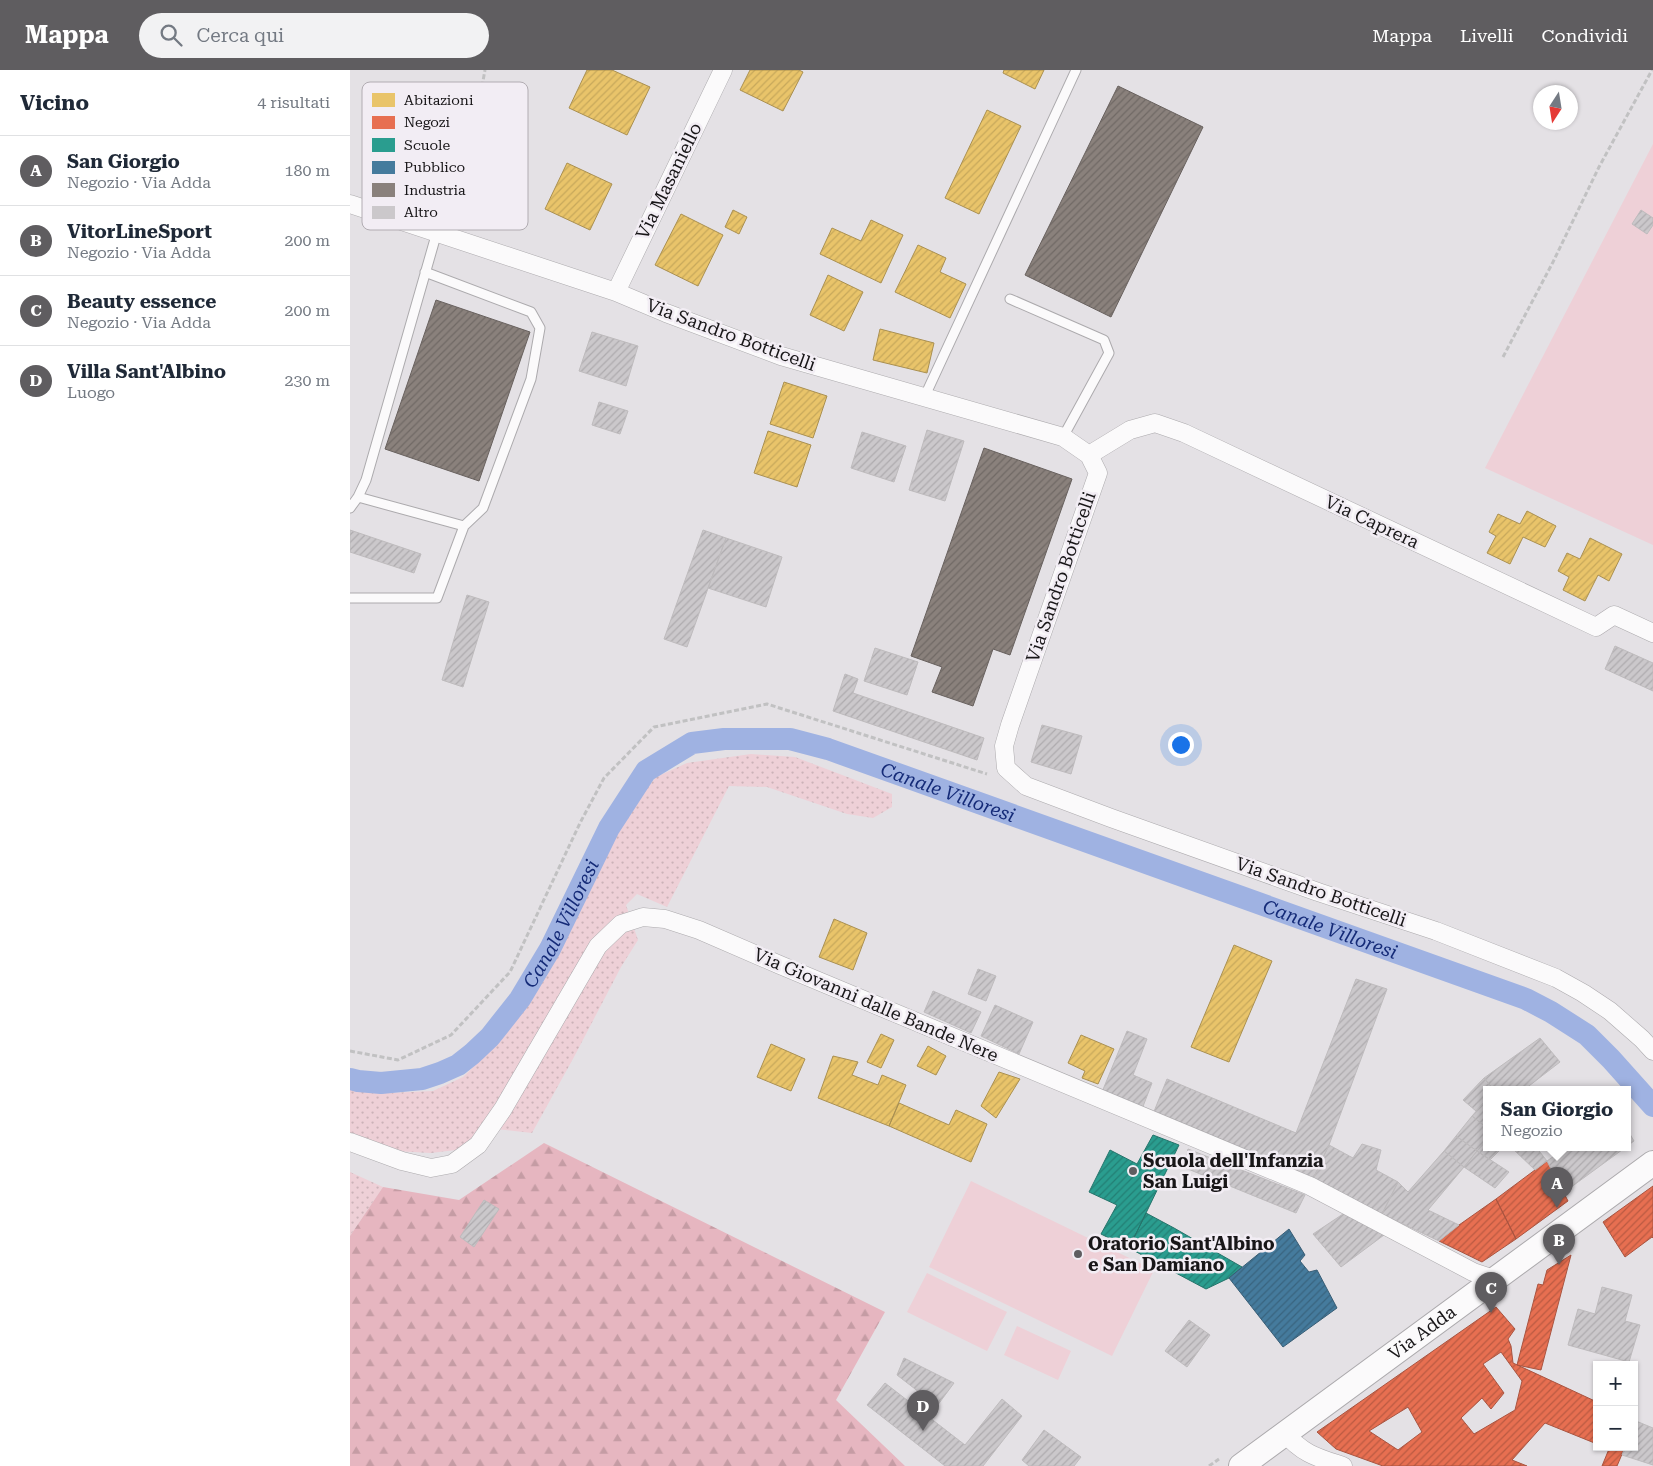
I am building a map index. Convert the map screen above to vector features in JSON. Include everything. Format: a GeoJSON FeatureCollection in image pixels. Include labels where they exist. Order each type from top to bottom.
{"type":"FeatureCollection","features":[{"type":"Feature","properties":{"kind":"main road","name":"Via Adda"},"geometry":{"type":"LineString","coordinates":[[1241,1466],[1653,1163]]}},
{"type":"Feature","properties":{"kind":"street","name":"Via Masaniello"},"geometry":{"type":"LineString","coordinates":[[616,292],[723,70]]}},
{"type":"Feature","properties":{"kind":"street","name":"Via Sandro Botticelli"},"geometry":{"type":"LineString","coordinates":[[350,204],[362,208]]}},
{"type":"Feature","properties":{"kind":"street","name":"Via Sandro Botticelli"},"geometry":{"type":"LineString","coordinates":[[429,230],[616,292],[781,356],[1063,438],[1089,455],[1098,473],[1010,725],[1004,746],[1006,768],[1026,786],[1318,892],[1436,931],[1556,978],[1610,1011],[1653,1051]]}},
{"type":"Feature","properties":{"kind":"street","name":"Via Caprera"},"geometry":{"type":"LineString","coordinates":[[1089,455],[1130,430],[1155,423],[1184,433],[1596,627],[1614,615],[1653,633]]}},
{"type":"Feature","properties":{"kind":"street","name":"Via Giovanni dalle Bande Nere"},"geometry":{"type":"LineString","coordinates":[[350,1142],[402,1162],[431,1168],[452,1164],[478,1145],[503,1109],[598,946],[621,924],[643,917],[665,919],[699,930],[780,966],[1310,1186],[1473,1272],[1494,1279]]}},
{"type":"Feature","properties":{"kind":"street"},"geometry":{"type":"LineString","coordinates":[[1285,1433],[1301,1449],[1311,1455],[1343,1466]]}},
{"type":"Feature","properties":{"kind":"lane"},"geometry":{"type":"LineString","coordinates":[[924,398],[1076,70]]}},
{"type":"Feature","properties":{"kind":"lane"},"geometry":{"type":"LineString","coordinates":[[350,508],[366,480],[425,272],[441,234]]}},
{"type":"Feature","properties":{"kind":"lane"},"geometry":{"type":"LineString","coordinates":[[350,598],[437,598],[464,526],[483,508],[531,379],[540,328],[531,312],[425,272]]}},
{"type":"Feature","properties":{"kind":"lane"},"geometry":{"type":"LineString","coordinates":[[1010,299],[1104,340],[1109,354],[1063,438]]}},
{"type":"Feature","properties":{"kind":"lane"},"geometry":{"type":"LineString","coordinates":[[358,497],[464,526]]}},
{"type":"Feature","properties":{"kind":"path"},"geometry":{"type":"LineString","coordinates":[[1504,357],[1530,303],[1553,262],[1599,166],[1652,70]]}},
{"type":"Feature","properties":{"kind":"path"},"geometry":{"type":"LineString","coordinates":[[441,234],[443,230]]}},
{"type":"Feature","properties":{"kind":"path"},"geometry":{"type":"LineString","coordinates":[[350,1051],[398,1060],[451,1035],[510,972],[580,823],[604,778],[654,727],[766,704],[989,774]]}},
{"type":"Feature","properties":{"kind":"shaded area"},"geometry":{"type":"Polygon","coordinates":[[[1653,144],[1653,545],[1485,468],[1653,144]]]}},
{"type":"Feature","properties":{"kind":"shaded area"},"geometry":{"type":"Polygon","coordinates":[[[751,754],[795,757],[892,794],[892,807],[873,818],[847,814],[767,787],[729,786],[667,907],[637,894],[626,905],[638,940],[621,967],[532,1133],[487,1128],[464,1149],[431,1153],[395,1151],[350,1134],[350,1087],[388,1093],[433,1091],[463,1077],[498,1043],[523,1008],[632,806],[656,777],[687,763],[751,754]]]}},
{"type":"Feature","properties":{"kind":"shaded area"},"geometry":{"type":"Polygon","coordinates":[[[350,1172],[383,1187],[350,1236],[350,1172]]]}},
{"type":"Feature","properties":{"kind":"shaded area"},"geometry":{"type":"Polygon","coordinates":[[[971,1181],[1154,1270],[1112,1356],[929,1267],[971,1181]]]}},
{"type":"Feature","properties":{"kind":"shaded area"},"geometry":{"type":"Polygon","coordinates":[[[927,1273],[1007,1312],[987,1351],[907,1312],[927,1273]]]}},
{"type":"Feature","properties":{"kind":"shaded area"},"geometry":{"type":"Polygon","coordinates":[[[1017,1326],[1071,1351],[1058,1380],[1004,1355],[1017,1326]]]}},
{"type":"Feature","properties":{"kind":"green space"},"geometry":{"type":"Polygon","coordinates":[[[544,1143],[885,1312],[836,1400],[905,1466],[350,1466],[350,1236],[383,1187],[459,1200],[544,1143]]]}},
{"type":"Feature","properties":{"kind":"building: Abitazioni"},"geometry":{"type":"Polygon","coordinates":[[[587,70],[612,70],[650,87],[627,135],[569,108],[587,70]]]}},
{"type":"Feature","properties":{"kind":"building: Abitazioni"},"geometry":{"type":"Polygon","coordinates":[[[750,70],[799,70],[803,72],[783,111],[740,90],[750,70]]]}},
{"type":"Feature","properties":{"kind":"building: Abitazioni"},"geometry":{"type":"Polygon","coordinates":[[[1004,70],[1044,70],[1035,89],[1003,73],[1004,70]]]}},
{"type":"Feature","properties":{"kind":"building: Abitazioni"},"geometry":{"type":"Polygon","coordinates":[[[987,110],[1021,126],[979,214],[945,198],[987,110]]]}},
{"type":"Feature","properties":{"kind":"building: Abitazioni"},"geometry":{"type":"Polygon","coordinates":[[[567,163],[612,184],[590,230],[545,209],[567,163]]]}},
{"type":"Feature","properties":{"kind":"building: Abitazioni"},"geometry":{"type":"Polygon","coordinates":[[[733,210],[747,217],[739,234],[725,227],[733,210]]]}},
{"type":"Feature","properties":{"kind":"building: Abitazioni"},"geometry":{"type":"Polygon","coordinates":[[[681,214],[723,235],[698,286],[655,265],[681,214]]]}},
{"type":"Feature","properties":{"kind":"building: Abitazioni"},"geometry":{"type":"Polygon","coordinates":[[[871,220],[903,235],[881,283],[820,254],[832,228],[861,241],[871,220]]]}},
{"type":"Feature","properties":{"kind":"building: Abitazioni"},"geometry":{"type":"Polygon","coordinates":[[[918,245],[946,258],[940,272],[966,284],[950,318],[895,292],[918,245]]]}},
{"type":"Feature","properties":{"kind":"building: Abitazioni"},"geometry":{"type":"Polygon","coordinates":[[[828,275],[863,292],[844,331],[810,315],[828,275]]]}},
{"type":"Feature","properties":{"kind":"building: Abitazioni"},"geometry":{"type":"Polygon","coordinates":[[[880,329],[934,343],[927,373],[873,360],[880,329]]]}},
{"type":"Feature","properties":{"kind":"building: Abitazioni"},"geometry":{"type":"Polygon","coordinates":[[[784,382],[827,396],[813,438],[770,424],[784,382]]]}},
{"type":"Feature","properties":{"kind":"building: Abitazioni"},"geometry":{"type":"Polygon","coordinates":[[[768,431],[811,445],[797,487],[754,473],[768,431]]]}},
{"type":"Feature","properties":{"kind":"building: Abitazioni"},"geometry":{"type":"Polygon","coordinates":[[[1527,511],[1556,526],[1545,547],[1523,537],[1510,564],[1487,553],[1496,536],[1489,532],[1498,514],[1520,524],[1527,511]]]}},
{"type":"Feature","properties":{"kind":"building: Abitazioni"},"geometry":{"type":"Polygon","coordinates":[[[1590,538],[1622,554],[1609,581],[1598,575],[1585,601],[1563,590],[1569,577],[1558,571],[1567,553],[1580,559],[1590,538]]]}},
{"type":"Feature","properties":{"kind":"building: Abitazioni"},"geometry":{"type":"Polygon","coordinates":[[[834,919],[867,933],[853,970],[819,957],[834,919]]]}},
{"type":"Feature","properties":{"kind":"building: Abitazioni"},"geometry":{"type":"Polygon","coordinates":[[[1234,945],[1272,961],[1229,1062],[1191,1047],[1234,945]]]}},
{"type":"Feature","properties":{"kind":"building: Abitazioni"},"geometry":{"type":"Polygon","coordinates":[[[881,1034],[894,1040],[881,1068],[867,1062],[881,1034]]]}},
{"type":"Feature","properties":{"kind":"building: Abitazioni"},"geometry":{"type":"Polygon","coordinates":[[[1081,1035],[1114,1049],[1098,1084],[1082,1078],[1085,1071],[1068,1063],[1081,1035]]]}},
{"type":"Feature","properties":{"kind":"building: Abitazioni"},"geometry":{"type":"Polygon","coordinates":[[[771,1044],[805,1059],[791,1091],[757,1077],[771,1044]]]}},
{"type":"Feature","properties":{"kind":"building: Abitazioni"},"geometry":{"type":"Polygon","coordinates":[[[928,1046],[946,1056],[936,1075],[917,1066],[928,1046]]]}},
{"type":"Feature","properties":{"kind":"building: Abitazioni"},"geometry":{"type":"Polygon","coordinates":[[[833,1056],[858,1062],[852,1075],[878,1085],[882,1075],[906,1085],[889,1126],[818,1098],[833,1056]]]}},
{"type":"Feature","properties":{"kind":"building: Abitazioni"},"geometry":{"type":"Polygon","coordinates":[[[999,1072],[1020,1079],[996,1118],[981,1106],[999,1072]]]}},
{"type":"Feature","properties":{"kind":"building: Abitazioni"},"geometry":{"type":"Polygon","coordinates":[[[899,1103],[949,1125],[956,1110],[987,1124],[971,1162],[889,1126],[899,1103]]]}},
{"type":"Feature","properties":{"kind":"building: Negozi"},"geometry":{"type":"Polygon","coordinates":[[[1547,1161],[1568,1201],[1516,1239],[1496,1199],[1547,1161]]]}},
{"type":"Feature","properties":{"kind":"building: Negozi"},"geometry":{"type":"Polygon","coordinates":[[[1653,1186],[1653,1238],[1625,1257],[1603,1222],[1653,1186]]]}},
{"type":"Feature","properties":{"kind":"building: Negozi"},"geometry":{"type":"Polygon","coordinates":[[[1496,1199],[1516,1239],[1482,1262],[1439,1241],[1459,1225],[1496,1199]]]}},
{"type":"Feature","properties":{"kind":"building: Negozi"},"geometry":{"type":"Polygon","coordinates":[[[1571,1255],[1541,1370],[1517,1365],[1538,1284],[1543,1285],[1547,1270],[1571,1255]]]}},
{"type":"Feature","properties":{"kind":"building: Negozi"},"geometry":{"type":"Polygon","coordinates":[[[1496,1307],[1515,1329],[1508,1339],[1511,1346],[1513,1363],[1593,1400],[1593,1442],[1545,1423],[1512,1460],[1527,1466],[1383,1466],[1336,1449],[1317,1432],[1496,1307]],[[1501,1352],[1483,1364],[1504,1393],[1491,1409],[1482,1398],[1461,1418],[1474,1434],[1515,1410],[1522,1381],[1501,1352]],[[1408,1407],[1369,1431],[1398,1450],[1422,1432],[1408,1407]]]}},
{"type":"Feature","properties":{"kind":"building: Negozi"},"geometry":{"type":"Polygon","coordinates":[[[1608,1451],[1623,1451],[1617,1466],[1602,1466],[1608,1451]]]}},
{"type":"Feature","properties":{"kind":"building: Scuole","name":"Scuola dell'Infanzia San Luigi"},"geometry":{"type":"Polygon","coordinates":[[[1153,1135],[1179,1145],[1129,1248],[1101,1234],[1117,1205],[1089,1192],[1110,1150],[1137,1164],[1153,1135]]]}},
{"type":"Feature","properties":{"kind":"building: Scuole"},"geometry":{"type":"Polygon","coordinates":[[[1146,1213],[1242,1267],[1229,1278],[1206,1289],[1129,1248],[1146,1213]]]}},
{"type":"Feature","properties":{"kind":"building: Pubblico"},"geometry":{"type":"Polygon","coordinates":[[[1289,1229],[1305,1255],[1300,1261],[1309,1272],[1317,1270],[1337,1308],[1283,1347],[1229,1278],[1289,1229]]]}},
{"type":"Feature","properties":{"kind":"building: Industria"},"geometry":{"type":"Polygon","coordinates":[[[1118,86],[1203,127],[1111,317],[1025,275],[1118,86]]]}},
{"type":"Feature","properties":{"kind":"building: Industria"},"geometry":{"type":"Polygon","coordinates":[[[436,300],[530,332],[479,481],[385,449],[436,300]]]}},
{"type":"Feature","properties":{"kind":"building: Industria"},"geometry":{"type":"Polygon","coordinates":[[[984,448],[1072,479],[1010,655],[993,649],[973,706],[932,692],[942,667],[911,656],[984,448]]]}},
{"type":"Feature","properties":{"kind":"building: Altro"},"geometry":{"type":"Polygon","coordinates":[[[1641,210],[1653,218],[1653,225],[1647,234],[1632,224],[1641,210]]]}},
{"type":"Feature","properties":{"kind":"building: Altro"},"geometry":{"type":"Polygon","coordinates":[[[592,332],[638,346],[626,386],[579,371],[592,332]]]}},
{"type":"Feature","properties":{"kind":"building: Altro"},"geometry":{"type":"Polygon","coordinates":[[[599,402],[628,411],[620,434],[592,425],[599,402]]]}},
{"type":"Feature","properties":{"kind":"building: Altro"},"geometry":{"type":"Polygon","coordinates":[[[927,430],[964,441],[945,501],[909,490],[927,430]]]}},
{"type":"Feature","properties":{"kind":"building: Altro"},"geometry":{"type":"Polygon","coordinates":[[[862,432],[906,446],[894,482],[851,468],[862,432]]]}},
{"type":"Feature","properties":{"kind":"building: Altro"},"geometry":{"type":"Polygon","coordinates":[[[350,530],[421,554],[414,573],[350,552],[350,530]]]}},
{"type":"Feature","properties":{"kind":"building: Altro"},"geometry":{"type":"Polygon","coordinates":[[[703,530],[726,538],[687,647],[664,639],[703,530]]]}},
{"type":"Feature","properties":{"kind":"building: Altro"},"geometry":{"type":"Polygon","coordinates":[[[726,538],[782,557],[766,607],[708,588],[726,538]]]}},
{"type":"Feature","properties":{"kind":"building: Altro"},"geometry":{"type":"Polygon","coordinates":[[[467,595],[489,602],[463,687],[442,680],[467,595]]]}},
{"type":"Feature","properties":{"kind":"building: Altro"},"geometry":{"type":"Polygon","coordinates":[[[1615,646],[1653,663],[1653,691],[1605,669],[1615,646]]]}},
{"type":"Feature","properties":{"kind":"building: Altro"},"geometry":{"type":"Polygon","coordinates":[[[875,648],[918,662],[907,695],[864,681],[875,648]]]}},
{"type":"Feature","properties":{"kind":"building: Altro"},"geometry":{"type":"Polygon","coordinates":[[[845,674],[858,679],[853,693],[984,738],[977,760],[833,711],[845,674]]]}},
{"type":"Feature","properties":{"kind":"building: Altro"},"geometry":{"type":"Polygon","coordinates":[[[1042,725],[1082,736],[1071,774],[1031,762],[1042,725]]]}},
{"type":"Feature","properties":{"kind":"building: Altro"},"geometry":{"type":"Polygon","coordinates":[[[978,969],[996,976],[986,1001],[968,994],[978,969]]]}},
{"type":"Feature","properties":{"kind":"building: Altro"},"geometry":{"type":"Polygon","coordinates":[[[1356,979],[1387,989],[1329,1145],[1312,1181],[1153,1114],[1167,1079],[1296,1133],[1356,979]]]}},
{"type":"Feature","properties":{"kind":"building: Altro"},"geometry":{"type":"Polygon","coordinates":[[[933,991],[981,1012],[971,1033],[924,1012],[933,991]]]}},
{"type":"Feature","properties":{"kind":"building: Altro"},"geometry":{"type":"Polygon","coordinates":[[[995,1005],[1033,1022],[1019,1054],[981,1036],[995,1005]]]}},
{"type":"Feature","properties":{"kind":"building: Altro"},"geometry":{"type":"Polygon","coordinates":[[[1127,1031],[1147,1039],[1133,1075],[1152,1083],[1142,1109],[1102,1092],[1127,1031]]]}},
{"type":"Feature","properties":{"kind":"building: Altro"},"geometry":{"type":"Polygon","coordinates":[[[1540,1038],[1560,1062],[1529,1086],[1491,1086],[1484,1078],[1540,1038]]]}},
{"type":"Feature","properties":{"kind":"building: Altro"},"geometry":{"type":"Polygon","coordinates":[[[1484,1078],[1491,1086],[1483,1086],[1483,1103],[1476,1111],[1463,1100],[1484,1078]]]}},
{"type":"Feature","properties":{"kind":"building: Altro"},"geometry":{"type":"Polygon","coordinates":[[[1483,1104],[1483,1125],[1472,1116],[1483,1104]]]}},
{"type":"Feature","properties":{"kind":"building: Altro"},"geometry":{"type":"Polygon","coordinates":[[[1472,1116],[1483,1125],[1483,1144],[1477,1151],[1456,1136],[1472,1116]]]}},
{"type":"Feature","properties":{"kind":"building: Altro"},"geometry":{"type":"Polygon","coordinates":[[[1456,1136],[1477,1151],[1464,1167],[1444,1151],[1456,1136]]]}},
{"type":"Feature","properties":{"kind":"building: Altro"},"geometry":{"type":"Polygon","coordinates":[[[1362,1144],[1381,1150],[1376,1170],[1398,1182],[1382,1214],[1312,1181],[1329,1145],[1353,1158],[1362,1144]]]}},
{"type":"Feature","properties":{"kind":"building: Altro"},"geometry":{"type":"Polygon","coordinates":[[[1483,1144],[1483,1151],[1499,1151],[1490,1160],[1477,1151],[1483,1144]]]}},
{"type":"Feature","properties":{"kind":"building: Altro"},"geometry":{"type":"Polygon","coordinates":[[[1188,1149],[1305,1195],[1296,1213],[1183,1167],[1188,1149]]]}},
{"type":"Feature","properties":{"kind":"building: Altro"},"geometry":{"type":"Polygon","coordinates":[[[1444,1151],[1464,1167],[1428,1210],[1459,1225],[1439,1241],[1382,1214],[1398,1182],[1408,1192],[1444,1151]]]}},
{"type":"Feature","properties":{"kind":"building: Altro"},"geometry":{"type":"Polygon","coordinates":[[[1477,1151],[1509,1172],[1495,1188],[1464,1167],[1477,1151]]]}},
{"type":"Feature","properties":{"kind":"building: Altro"},"geometry":{"type":"Polygon","coordinates":[[[1515,1151],[1539,1151],[1547,1161],[1535,1170],[1515,1151]]]}},
{"type":"Feature","properties":{"kind":"building: Altro"},"geometry":{"type":"Polygon","coordinates":[[[1561,1151],[1621,1151],[1563,1193],[1547,1161],[1561,1151]]]}},
{"type":"Feature","properties":{"kind":"building: Altro"},"geometry":{"type":"Polygon","coordinates":[[[484,1200],[499,1209],[474,1247],[460,1237],[484,1200]]]}},
{"type":"Feature","properties":{"kind":"building: Altro"},"geometry":{"type":"Polygon","coordinates":[[[1346,1212],[1384,1235],[1341,1267],[1313,1234],[1346,1212]]]}},
{"type":"Feature","properties":{"kind":"building: Altro"},"geometry":{"type":"Polygon","coordinates":[[[1602,1287],[1632,1295],[1625,1321],[1640,1325],[1629,1361],[1568,1345],[1578,1309],[1595,1314],[1602,1287]]]}},
{"type":"Feature","properties":{"kind":"building: Altro"},"geometry":{"type":"Polygon","coordinates":[[[1189,1320],[1210,1335],[1187,1367],[1165,1351],[1189,1320]]]}},
{"type":"Feature","properties":{"kind":"building: Altro"},"geometry":{"type":"Polygon","coordinates":[[[904,1358],[954,1383],[937,1406],[897,1375],[904,1358]]]}},
{"type":"Feature","properties":{"kind":"building: Altro"},"geometry":{"type":"Polygon","coordinates":[[[885,1383],[965,1445],[1002,1399],[1022,1416],[983,1466],[945,1466],[867,1405],[885,1383]]]}},
{"type":"Feature","properties":{"kind":"building: Altro"},"geometry":{"type":"Polygon","coordinates":[[[1638,1422],[1653,1428],[1653,1465],[1622,1455],[1624,1451],[1638,1451],[1638,1422]]]}},
{"type":"Feature","properties":{"kind":"building: Altro"},"geometry":{"type":"Polygon","coordinates":[[[1044,1430],[1081,1457],[1074,1466],[1029,1466],[1022,1460],[1044,1430]]]}},
{"type":"Feature","properties":{"kind":"waterway","name":"Canale Villoresi"},"geometry":{"type":"LineString","coordinates":[[350,1079],[381,1083],[422,1079],[458,1065],[490,1037],[520,999],[550,949],[609,828],[646,771],[692,743],[724,739],[790,739],[828,749],[1526,999],[1551,1012],[1587,1035],[1653,1106]]}},
{"type":"Feature","properties":{"kind":"place","name":"Scuola dell'Infanzia San Luigi"},"geometry":{"type":"Point","coordinates":[1133,1171]}},
{"type":"Feature","properties":{"kind":"place","name":"San Giorgio"},"geometry":{"type":"Point","coordinates":[1557,1208]}},
{"type":"Feature","properties":{"kind":"place","name":"Oratorio Sant'Albino e San Damiano"},"geometry":{"type":"Point","coordinates":[1078,1254]}},
{"type":"Feature","properties":{"kind":"place","name":"VitorLineSport"},"geometry":{"type":"Point","coordinates":[1559,1265]}},
{"type":"Feature","properties":{"kind":"place","name":"Beauty essence"},"geometry":{"type":"Point","coordinates":[1491,1313]}},
{"type":"Feature","properties":{"kind":"place","name":"Villa Sant'Albino"},"geometry":{"type":"Point","coordinates":[923,1431]}}]}
